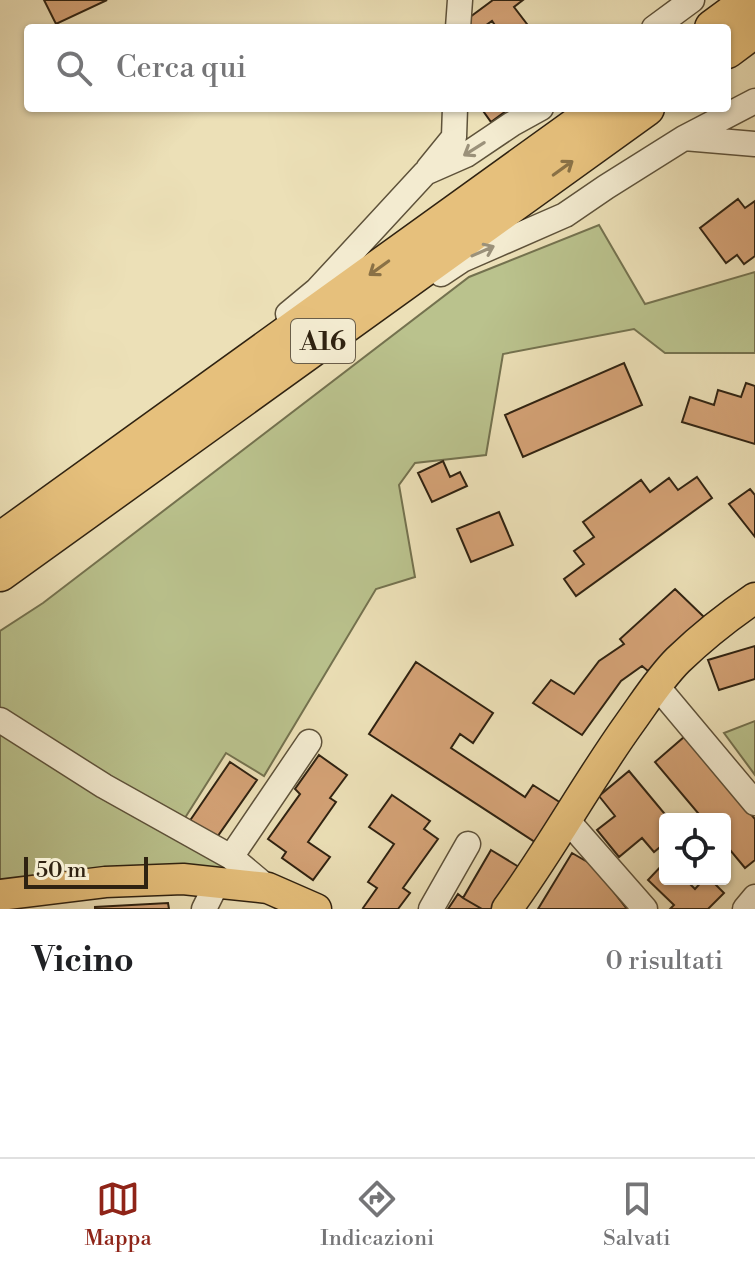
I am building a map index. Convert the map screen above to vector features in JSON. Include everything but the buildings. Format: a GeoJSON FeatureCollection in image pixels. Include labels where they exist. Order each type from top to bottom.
{"type":"FeatureCollection","features":[{"type":"Feature","properties":{"kind":"highway"},"geometry":{"type":"LineString","coordinates":[[718,24],[751,0]]}},
{"type":"Feature","properties":{"kind":"highway"},"geometry":{"type":"LineString","coordinates":[[731,47],[755,29]]}},
{"type":"Feature","properties":{"kind":"highway","name":"A16"},"geometry":{"type":"LineString","coordinates":[[0,541],[595,112]]}},
{"type":"Feature","properties":{"kind":"highway","name":"A16"},"geometry":{"type":"LineString","coordinates":[[0,574],[640,112]]}},
{"type":"Feature","properties":{"kind":"main road"},"geometry":{"type":"LineString","coordinates":[[507,909],[656,685],[677,661],[723,620],[755,598]]}},
{"type":"Feature","properties":{"kind":"main road"},"geometry":{"type":"LineString","coordinates":[[0,895],[105,882],[183,879],[268,888],[316,909]]}},
{"type":"Feature","properties":{"kind":"street"},"geometry":{"type":"LineString","coordinates":[[458,24],[460,0]]}},
{"type":"Feature","properties":{"kind":"street"},"geometry":{"type":"LineString","coordinates":[[660,24],[683,7]]}},
{"type":"Feature","properties":{"kind":"street"},"geometry":{"type":"LineString","coordinates":[[0,574],[197,448],[462,260],[565,215],[684,138],[755,101]]}},
{"type":"Feature","properties":{"kind":"street"},"geometry":{"type":"LineString","coordinates":[[0,527],[263,336],[317,290],[425,173],[454,137],[455,112]]}},
{"type":"Feature","properties":{"kind":"street"},"geometry":{"type":"LineString","coordinates":[[425,173],[466,155],[534,112]]}},
{"type":"Feature","properties":{"kind":"street"},"geometry":{"type":"LineString","coordinates":[[684,138],[755,144]]}},
{"type":"Feature","properties":{"kind":"street"},"geometry":{"type":"LineString","coordinates":[[656,685],[755,803]]}},
{"type":"Feature","properties":{"kind":"street"},"geometry":{"type":"LineString","coordinates":[[0,720],[104,786],[217,883],[309,742]]}},
{"type":"Feature","properties":{"kind":"street"},"geometry":{"type":"LineString","coordinates":[[567,820],[645,909]]}},
{"type":"Feature","properties":{"kind":"street"},"geometry":{"type":"LineString","coordinates":[[431,909],[468,844]]}},
{"type":"Feature","properties":{"kind":"street"},"geometry":{"type":"LineString","coordinates":[[745,909],[755,897]]}},
{"type":"Feature","properties":{"kind":"green space"},"geometry":{"type":"Polygon","coordinates":[[[599,225],[645,304],[755,272],[755,353],[665,353],[634,329],[503,354],[486,455],[415,463],[399,485],[415,577],[376,589],[264,776],[226,753],[183,821],[250,880],[0,886],[0,631],[43,603],[469,277],[599,225]]]}},
{"type":"Feature","properties":{"kind":"green space"},"geometry":{"type":"Polygon","coordinates":[[[755,721],[755,775],[724,733],[755,721]]]}}]}
